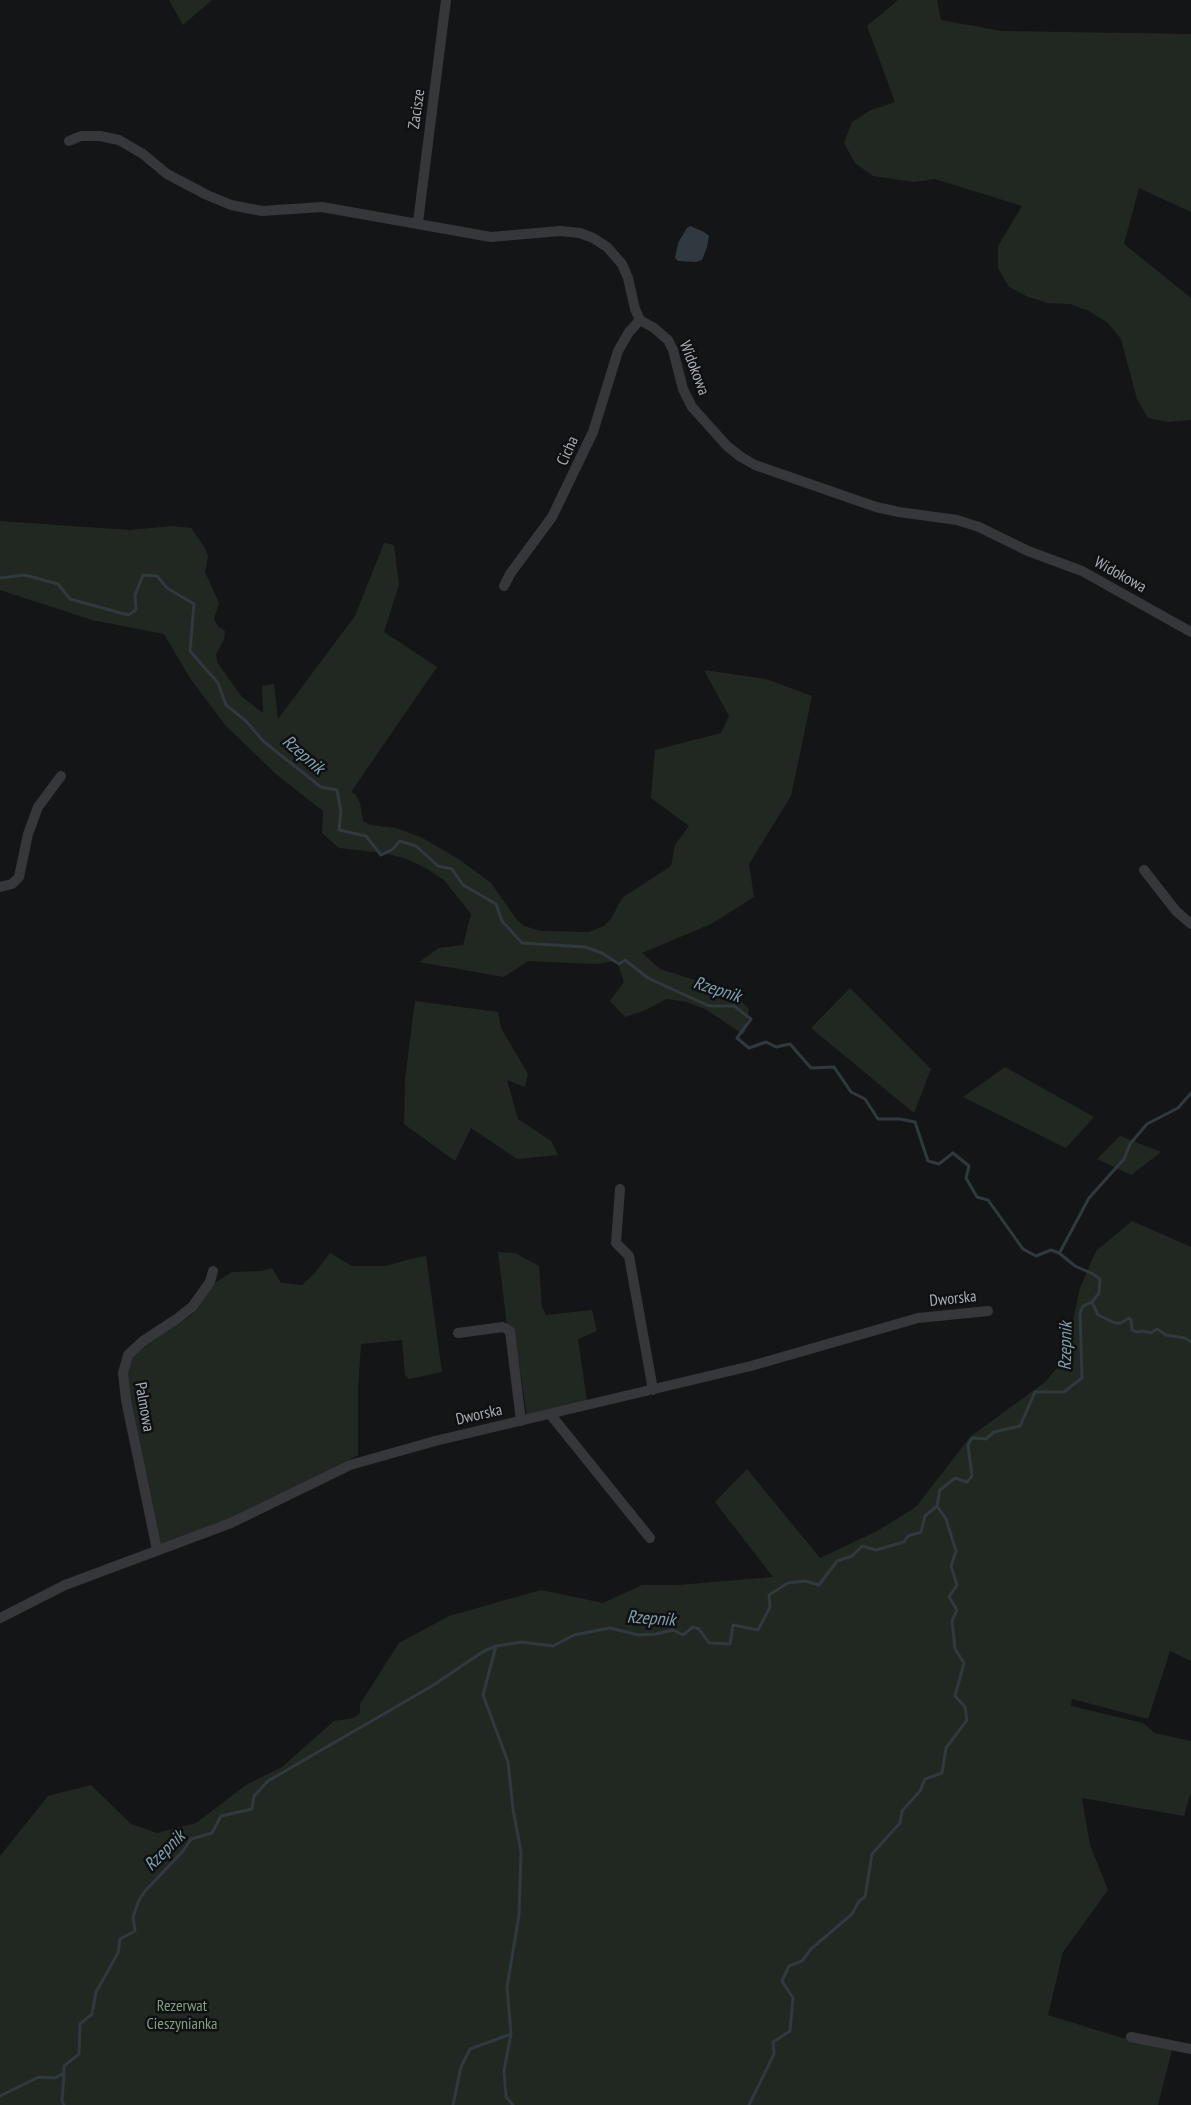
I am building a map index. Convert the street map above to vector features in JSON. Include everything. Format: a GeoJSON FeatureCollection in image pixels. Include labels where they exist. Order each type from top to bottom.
{"type":"FeatureCollection","features":[{"type":"Feature","properties":{"kind":"street","name":"Zacisze"},"geometry":{"type":"LineString","coordinates":[[418,222],[446,0]]}},
{"type":"Feature","properties":{"kind":"street"},"geometry":{"type":"LineString","coordinates":[[69,141],[81,136],[100,136],[119,140],[178,180],[207,195],[231,205],[262,211],[322,207],[418,222],[491,237],[560,231],[580,233],[607,247],[622,264],[640,320]]}},
{"type":"Feature","properties":{"kind":"street","name":"Cicha"},"geometry":{"type":"LineString","coordinates":[[504,586],[557,507],[593,432],[618,351],[629,332],[640,320]]}},
{"type":"Feature","properties":{"kind":"street","name":"Widokowa"},"geometry":{"type":"LineString","coordinates":[[640,320],[668,340],[674,350],[683,389],[692,407],[728,446],[755,465],[876,507],[957,520],[979,527],[1028,551],[1083,571],[1191,632]]}},
{"type":"Feature","properties":{"kind":"street"},"geometry":{"type":"LineString","coordinates":[[0,887],[12,884],[19,877],[28,834],[39,807],[61,776]]}},
{"type":"Feature","properties":{"kind":"street"},"geometry":{"type":"LineString","coordinates":[[1143,870],[1176,911],[1191,924]]}},
{"type":"Feature","properties":{"kind":"street"},"geometry":{"type":"LineString","coordinates":[[620,1189],[616,1243],[629,1256],[653,1390]]}},
{"type":"Feature","properties":{"kind":"street","name":"Palmowa"},"geometry":{"type":"LineString","coordinates":[[157,1550],[126,1400],[123,1373],[128,1355],[143,1341],[192,1307],[210,1282],[213,1271]]}},
{"type":"Feature","properties":{"kind":"street","name":"Dworska"},"geometry":{"type":"LineString","coordinates":[[0,1618],[65,1585],[231,1523],[350,1465],[431,1442],[752,1366],[918,1318],[988,1311]]}},
{"type":"Feature","properties":{"kind":"street"},"geometry":{"type":"LineString","coordinates":[[458,1333],[503,1327],[510,1331],[521,1421]]}},
{"type":"Feature","properties":{"kind":"street"},"geometry":{"type":"LineString","coordinates":[[550,1414],[651,1538]]}},
{"type":"Feature","properties":{"kind":"street"},"geometry":{"type":"LineString","coordinates":[[1131,2037],[1191,2049]]}},
{"type":"Feature","properties":{"kind":"green space"},"geometry":{"type":"Polygon","coordinates":[[[169,0],[212,0],[183,25],[169,0]]]}},
{"type":"Feature","properties":{"kind":"green space"},"geometry":{"type":"Polygon","coordinates":[[[898,0],[937,0],[941,20],[1001,31],[1191,34],[1191,212],[1139,188],[1124,244],[1191,298],[1191,420],[1168,422],[1148,418],[1137,399],[1121,339],[1108,323],[1089,311],[1070,304],[1048,303],[1028,297],[1009,287],[998,268],[998,246],[1022,206],[935,179],[914,182],[873,176],[855,163],[844,143],[852,122],[871,110],[895,102],[867,26],[898,0]]]}},
{"type":"Feature","properties":{"kind":"green space"},"geometry":{"type":"Polygon","coordinates":[[[0,521],[129,530],[173,526],[191,528],[208,556],[205,572],[219,603],[214,619],[225,631],[224,640],[216,654],[217,662],[242,697],[263,713],[262,686],[274,684],[278,719],[355,616],[384,543],[394,545],[399,585],[384,632],[437,667],[351,792],[356,795],[360,803],[363,821],[370,825],[396,828],[421,837],[460,860],[491,883],[517,920],[524,926],[541,931],[589,932],[604,926],[611,919],[622,898],[671,866],[675,845],[689,826],[651,798],[655,750],[721,733],[729,716],[704,670],[766,679],[812,696],[791,796],[749,864],[754,897],[711,924],[642,953],[660,969],[732,992],[749,1009],[744,1035],[707,1010],[687,1002],[666,999],[646,1010],[625,1017],[610,1001],[624,982],[617,961],[596,964],[528,961],[504,977],[419,962],[439,948],[463,945],[471,914],[444,880],[404,858],[339,848],[322,833],[323,811],[277,775],[225,725],[190,678],[164,634],[92,620],[0,590],[0,521]]]}},
{"type":"Feature","properties":{"kind":"green space"},"geometry":{"type":"Polygon","coordinates":[[[850,988],[931,1069],[914,1113],[811,1028],[850,988]]]}},
{"type":"Feature","properties":{"kind":"green space"},"geometry":{"type":"Polygon","coordinates":[[[415,1001],[498,1012],[501,1028],[528,1074],[525,1087],[507,1080],[518,1119],[551,1141],[558,1155],[517,1159],[471,1128],[455,1161],[404,1124],[405,1079],[415,1001]]]}},
{"type":"Feature","properties":{"kind":"green space"},"geometry":{"type":"Polygon","coordinates":[[[1005,1067],[1094,1117],[1066,1148],[963,1097],[1005,1067]]]}},
{"type":"Feature","properties":{"kind":"green space"},"geometry":{"type":"Polygon","coordinates":[[[1120,1136],[1161,1152],[1131,1175],[1097,1159],[1120,1136]]]}},
{"type":"Feature","properties":{"kind":"green space","name":"Rezerwat Cieszynianka"},"geometry":{"type":"Polygon","coordinates":[[[1132,1221],[1191,1247],[1191,1661],[1170,1651],[1148,1719],[1072,1699],[1071,1706],[1143,1723],[1155,1733],[1191,1741],[1191,1792],[1184,1816],[1082,1798],[1090,1845],[1108,1890],[1063,1952],[1048,2015],[1119,2037],[1172,2050],[1158,2105],[0,2105],[0,1856],[48,1796],[91,1785],[131,1824],[157,1833],[196,1823],[246,1785],[282,1767],[334,1721],[354,1718],[360,1713],[360,1704],[399,1643],[449,1616],[541,1590],[603,1603],[642,1585],[678,1585],[773,1577],[715,1502],[747,1469],[820,1558],[877,1531],[916,1507],[970,1437],[1045,1382],[1065,1359],[1080,1288],[1096,1251],[1132,1221]]]}},
{"type":"Feature","properties":{"kind":"green space"},"geometry":{"type":"Polygon","coordinates":[[[498,1252],[515,1253],[539,1266],[542,1307],[546,1315],[592,1310],[597,1331],[578,1339],[587,1401],[527,1416],[514,1330],[507,1325],[498,1252]]]}},
{"type":"Feature","properties":{"kind":"green space"},"geometry":{"type":"Polygon","coordinates":[[[330,1253],[352,1266],[386,1266],[426,1256],[442,1372],[409,1379],[405,1375],[402,1340],[361,1344],[358,1455],[214,1527],[162,1544],[158,1542],[127,1379],[128,1366],[136,1350],[192,1315],[216,1282],[232,1272],[261,1271],[272,1268],[281,1283],[302,1285],[330,1253]]]}},
{"type":"Feature","properties":{"kind":"shaded area"},"geometry":{"type":"Polygon","coordinates":[[[690,226],[709,236],[707,247],[702,260],[678,261],[675,258],[678,243],[690,226]]]}},
{"type":"Feature","properties":{"kind":"waterway","name":"Rzepnik"},"geometry":{"type":"LineString","coordinates":[[0,578],[25,575],[58,584],[70,599],[128,615],[136,610],[135,595],[143,575],[157,576],[167,588],[194,604],[190,651],[218,683],[226,705],[246,721],[263,741],[321,787],[337,790],[341,811],[339,830],[366,836],[381,855],[393,849],[400,841],[416,846],[438,866],[452,869],[463,885],[496,904],[502,921],[522,943],[585,947],[602,953],[619,964],[625,960],[648,978],[709,1006],[734,1006],[751,1019],[737,1038],[749,1048],[766,1042],[776,1047],[790,1044],[811,1068],[834,1067],[851,1092],[865,1099],[878,1119],[915,1122],[928,1161],[939,1164],[953,1153],[969,1166],[966,1178],[977,1197],[988,1200],[1023,1249],[1036,1256],[1051,1250],[1059,1253],[1075,1266],[1100,1279],[1099,1293],[1092,1302],[1083,1306],[1080,1313],[1082,1378],[1064,1392],[1035,1392],[1020,1426],[994,1432],[986,1439],[972,1438],[968,1445],[972,1476],[967,1482],[955,1478],[940,1490],[937,1506],[925,1516],[921,1532],[908,1536],[904,1542],[876,1550],[862,1546],[852,1556],[837,1561],[819,1585],[805,1581],[788,1583],[769,1595],[770,1607],[758,1630],[733,1625],[730,1644],[709,1643],[699,1629],[693,1627],[683,1635],[673,1630],[639,1635],[610,1628],[574,1635],[553,1646],[522,1642],[496,1646],[484,1651],[432,1686],[268,1781],[254,1796],[252,1809],[221,1816],[212,1833],[191,1839],[139,1900],[133,1917],[135,1931],[120,1939],[118,1953],[96,1992],[92,2014],[80,2024],[79,2054],[64,2066],[64,2073],[55,2078],[39,2077],[0,2096]]}},
{"type":"Feature","properties":{"kind":"waterway"},"geometry":{"type":"LineString","coordinates":[[1060,1252],[1089,1198],[1124,1159],[1130,1144],[1147,1124],[1178,1108],[1191,1093]]}},
{"type":"Feature","properties":{"kind":"waterway"},"geometry":{"type":"LineString","coordinates":[[1092,1302],[1098,1315],[1115,1323],[1121,1323],[1129,1318],[1132,1330],[1136,1332],[1151,1333],[1157,1329],[1166,1335],[1185,1338],[1191,1342]]}},
{"type":"Feature","properties":{"kind":"waterway"},"geometry":{"type":"LineString","coordinates":[[749,2105],[774,2054],[773,2042],[790,2031],[793,1998],[782,1981],[789,1966],[802,1961],[811,1949],[852,1914],[859,1901],[865,1897],[872,1854],[900,1823],[902,1811],[920,1791],[925,1779],[942,1773],[946,1748],[967,1720],[965,1707],[955,1696],[964,1663],[955,1649],[952,1621],[957,1610],[949,1597],[957,1585],[951,1566],[956,1551],[946,1519],[937,1506]]}},
{"type":"Feature","properties":{"kind":"waterway"},"geometry":{"type":"LineString","coordinates":[[496,1646],[483,1695],[508,1762],[521,1852],[519,1915],[507,1987],[511,2034],[504,2071],[506,2097],[513,2105]]}},
{"type":"Feature","properties":{"kind":"waterway"},"geometry":{"type":"LineString","coordinates":[[453,2105],[461,2067],[470,2049],[511,2034]]}},
{"type":"Feature","properties":{"kind":"waterway"},"geometry":{"type":"LineString","coordinates":[[64,2074],[62,2101],[64,2105]]}}]}
